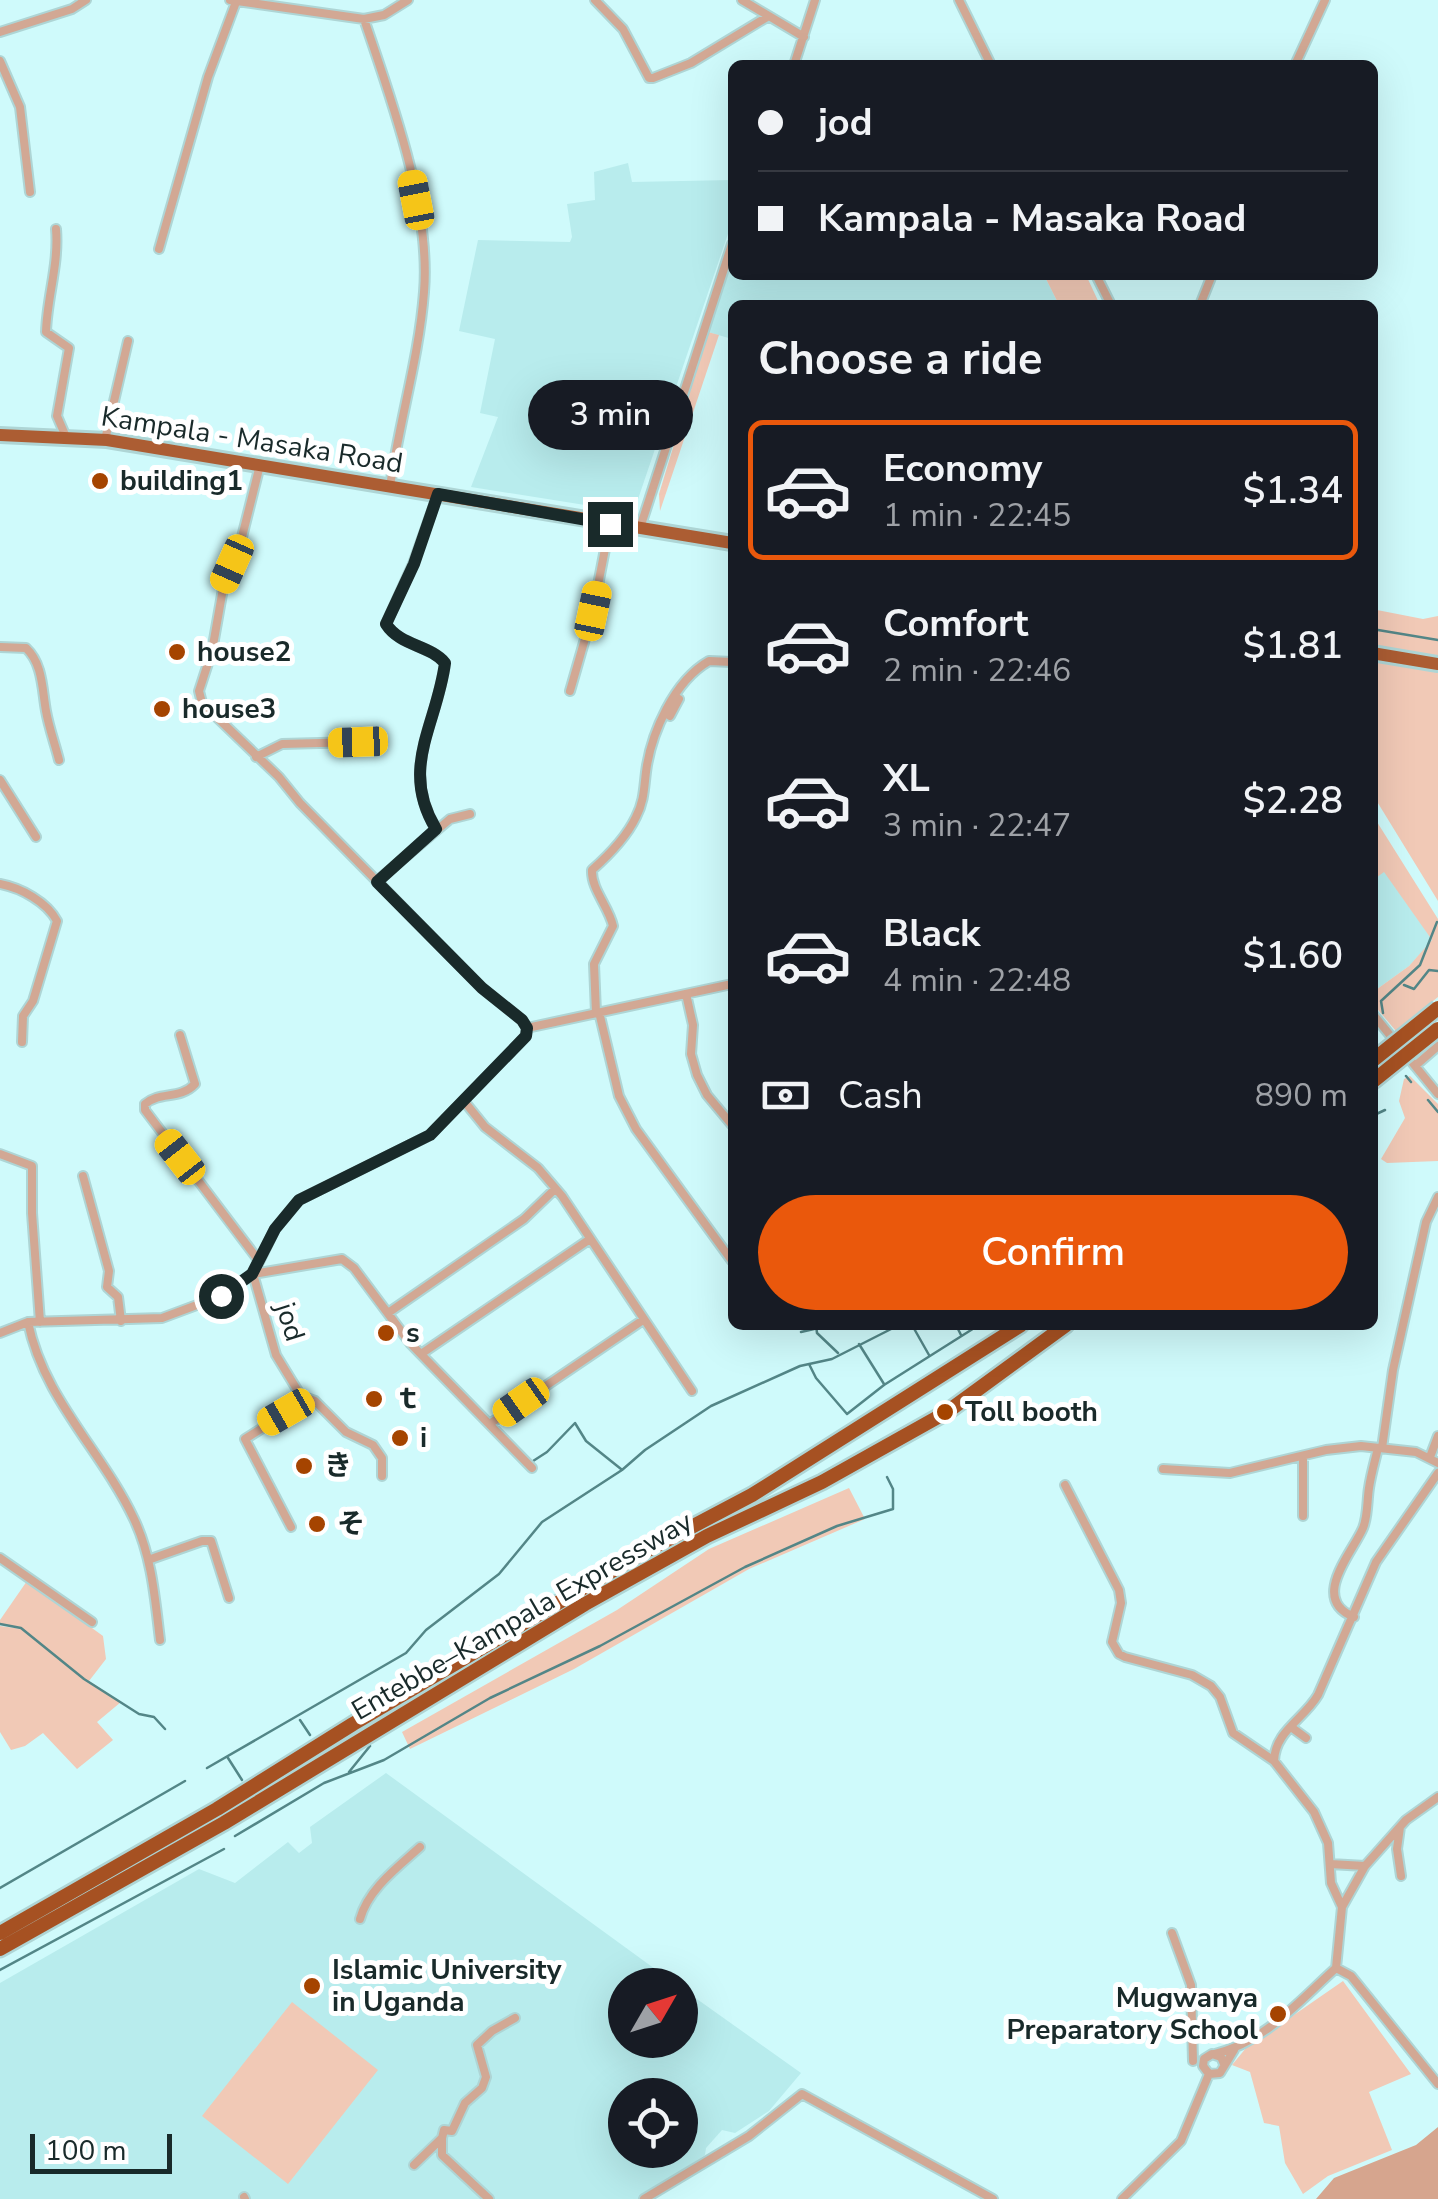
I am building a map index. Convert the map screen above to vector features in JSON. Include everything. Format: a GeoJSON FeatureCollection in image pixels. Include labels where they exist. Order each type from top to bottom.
{"type":"FeatureCollection","features":[{"type":"Feature","properties":{"kind":"highway","name":"Kampala - Masaka Road"},"geometry":{"type":"LineString","coordinates":[[0,435],[104,440],[728,542]]}},
{"type":"Feature","properties":{"kind":"highway"},"geometry":{"type":"LineString","coordinates":[[1378,654],[1438,664]]}},
{"type":"Feature","properties":{"kind":"highway"},"geometry":{"type":"LineString","coordinates":[[1378,1056],[1438,1008]]}},
{"type":"Feature","properties":{"kind":"highway"},"geometry":{"type":"LineString","coordinates":[[1378,1077],[1438,1029]]}},
{"type":"Feature","properties":{"kind":"highway","name":"Entebbe–Kampala Expressway"},"geometry":{"type":"LineString","coordinates":[[0,1932],[216,1819],[564,1599],[752,1495],[1012,1330]]}},
{"type":"Feature","properties":{"kind":"highway","name":"Entebbe–Kampala Expressway"},"geometry":{"type":"LineString","coordinates":[[0,1949],[585,1604],[707,1536],[822,1482],[947,1412],[1059,1330]]}},
{"type":"Feature","properties":{"kind":"street"},"geometry":{"type":"LineString","coordinates":[[0,32],[72,9],[86,0]]}},
{"type":"Feature","properties":{"kind":"street"},"geometry":{"type":"LineString","coordinates":[[160,249],[233,1],[364,19],[384,15],[408,0]]}},
{"type":"Feature","properties":{"kind":"street"},"geometry":{"type":"LineString","coordinates":[[596,0],[623,29],[649,78],[691,62],[767,16]]}},
{"type":"Feature","properties":{"kind":"street"},"geometry":{"type":"LineString","coordinates":[[742,0],[804,37]]}},
{"type":"Feature","properties":{"kind":"street"},"geometry":{"type":"LineString","coordinates":[[796,60],[815,0]]}},
{"type":"Feature","properties":{"kind":"street"},"geometry":{"type":"LineString","coordinates":[[959,0],[989,60]]}},
{"type":"Feature","properties":{"kind":"street"},"geometry":{"type":"LineString","coordinates":[[1297,60],[1324,0]]}},
{"type":"Feature","properties":{"kind":"street"},"geometry":{"type":"LineString","coordinates":[[364,19],[410,170],[425,243],[421,316],[390,487]]}},
{"type":"Feature","properties":{"kind":"street"},"geometry":{"type":"LineString","coordinates":[[0,61],[20,107],[30,192]]}},
{"type":"Feature","properties":{"kind":"street"},"geometry":{"type":"LineString","coordinates":[[56,229],[59,255],[46,332],[69,348],[57,416],[66,437]]}},
{"type":"Feature","properties":{"kind":"street"},"geometry":{"type":"LineString","coordinates":[[640,528],[728,256]]}},
{"type":"Feature","properties":{"kind":"street"},"geometry":{"type":"LineString","coordinates":[[104,440],[128,341]]}},
{"type":"Feature","properties":{"kind":"street"},"geometry":{"type":"LineString","coordinates":[[260,465],[238,549],[224,583],[212,650],[199,690],[202,703],[279,777],[482,988],[527,1028],[728,985]]}},
{"type":"Feature","properties":{"kind":"street"},"geometry":{"type":"LineString","coordinates":[[436,829],[422,803],[418,771],[445,663],[438,656],[414,647],[386,624],[414,564],[438,494]]}},
{"type":"Feature","properties":{"kind":"street"},"geometry":{"type":"LineString","coordinates":[[570,691],[593,611],[610,524]]}},
{"type":"Feature","properties":{"kind":"street"},"geometry":{"type":"LineString","coordinates":[[0,646],[26,648],[32,654],[60,760]]}},
{"type":"Feature","properties":{"kind":"street"},"geometry":{"type":"LineString","coordinates":[[728,663],[709,661],[685,681],[666,711],[655,740],[646,771],[646,791],[636,818],[613,851],[592,870],[591,878],[614,926],[594,964],[598,1012],[620,1096],[636,1129],[728,1256]]}},
{"type":"Feature","properties":{"kind":"street"},"geometry":{"type":"LineString","coordinates":[[670,716],[686,686],[702,670],[710,664],[728,664]]}},
{"type":"Feature","properties":{"kind":"street"},"geometry":{"type":"LineString","coordinates":[[256,757],[282,744],[358,742]]}},
{"type":"Feature","properties":{"kind":"street"},"geometry":{"type":"LineString","coordinates":[[0,780],[36,837]]}},
{"type":"Feature","properties":{"kind":"street"},"geometry":{"type":"LineString","coordinates":[[377,882],[436,829],[454,816],[470,814]]}},
{"type":"Feature","properties":{"kind":"street"},"geometry":{"type":"LineString","coordinates":[[0,884],[16,887],[54,914],[57,921],[33,1001],[23,1016],[22,1042]]}},
{"type":"Feature","properties":{"kind":"street"},"geometry":{"type":"LineString","coordinates":[[686,994],[697,1076],[707,1096],[728,1120]]}},
{"type":"Feature","properties":{"kind":"street"},"geometry":{"type":"LineString","coordinates":[[1378,1020],[1438,1094]]}},
{"type":"Feature","properties":{"kind":"street","name":"jod"},"geometry":{"type":"LineString","coordinates":[[382,1476],[382,1458],[373,1446],[346,1432],[315,1401],[301,1396],[271,1342],[252,1274],[275,1229],[299,1200],[430,1135],[526,1036],[527,1028]]}},
{"type":"Feature","properties":{"kind":"street"},"geometry":{"type":"LineString","coordinates":[[180,1035],[195,1084],[187,1092],[154,1097],[145,1104],[145,1110],[258,1261]]}},
{"type":"Feature","properties":{"kind":"street"},"geometry":{"type":"LineString","coordinates":[[1415,1066],[1438,1046]]}},
{"type":"Feature","properties":{"kind":"street"},"geometry":{"type":"LineString","coordinates":[[464,1101],[473,1115],[525,1156],[555,1189],[692,1391]]}},
{"type":"Feature","properties":{"kind":"street"},"geometry":{"type":"LineString","coordinates":[[0,1154],[32,1166],[40,1322]]}},
{"type":"Feature","properties":{"kind":"street"},"geometry":{"type":"LineString","coordinates":[[83,1176],[109,1271],[107,1286],[118,1297],[121,1321]]}},
{"type":"Feature","properties":{"kind":"street"},"geometry":{"type":"LineString","coordinates":[[388,1313],[524,1219],[555,1189]]}},
{"type":"Feature","properties":{"kind":"street"},"geometry":{"type":"LineString","coordinates":[[1354,1617],[1338,1606],[1336,1582],[1348,1550],[1364,1527],[1426,1222],[1438,1197]]}},
{"type":"Feature","properties":{"kind":"street"},"geometry":{"type":"LineString","coordinates":[[421,1354],[590,1239]]}},
{"type":"Feature","properties":{"kind":"street"},"geometry":{"type":"LineString","coordinates":[[0,1333],[28,1322],[151,1320],[188,1310],[232,1290],[252,1274],[342,1259],[354,1268],[421,1354],[532,1468]]}},
{"type":"Feature","properties":{"kind":"street"},"geometry":{"type":"LineString","coordinates":[[491,1422],[643,1320]]}},
{"type":"Feature","properties":{"kind":"street"},"geometry":{"type":"LineString","coordinates":[[28,1322],[39,1365],[118,1490],[141,1535],[160,1640]]}},
{"type":"Feature","properties":{"kind":"street"},"geometry":{"type":"LineString","coordinates":[[291,1527],[245,1438],[294,1408],[301,1396]]}},
{"type":"Feature","properties":{"kind":"street"},"geometry":{"type":"LineString","coordinates":[[1163,1469],[1230,1473],[1346,1448],[1380,1448],[1434,1460],[1438,1436]]}},
{"type":"Feature","properties":{"kind":"street"},"geometry":{"type":"LineString","coordinates":[[1303,1456],[1303,1516]]}},
{"type":"Feature","properties":{"kind":"street"},"geometry":{"type":"LineString","coordinates":[[1274,1762],[1277,1743],[1318,1695],[1376,1562],[1438,1473]]}},
{"type":"Feature","properties":{"kind":"street"},"geometry":{"type":"LineString","coordinates":[[1065,1485],[1119,1590],[1121,1603],[1114,1648],[1125,1657],[1192,1676],[1211,1686],[1220,1697],[1233,1733],[1274,1762],[1324,1830],[1331,1883],[1342,1907]]}},
{"type":"Feature","properties":{"kind":"street"},"geometry":{"type":"LineString","coordinates":[[148,1560],[202,1540],[211,1541],[229,1598]]}},
{"type":"Feature","properties":{"kind":"street"},"geometry":{"type":"LineString","coordinates":[[0,1558],[92,1622]]}},
{"type":"Feature","properties":{"kind":"street"},"geometry":{"type":"LineString","coordinates":[[1291,1726],[1306,1738]]}},
{"type":"Feature","properties":{"kind":"street"},"geometry":{"type":"LineString","coordinates":[[1122,2199],[1181,2140],[1209,2074],[1203,2062],[1208,2055],[1234,2049],[1288,2015],[1336,1968],[1342,1907],[1366,1866],[1400,1827],[1438,1797]]}},
{"type":"Feature","properties":{"kind":"street"},"geometry":{"type":"LineString","coordinates":[[1400,1827],[1402,1876]]}},
{"type":"Feature","properties":{"kind":"street"},"geometry":{"type":"LineString","coordinates":[[360,1919],[382,1883],[420,1846]]}},
{"type":"Feature","properties":{"kind":"street"},"geometry":{"type":"LineString","coordinates":[[1330,1864],[1366,1866]]}},
{"type":"Feature","properties":{"kind":"street"},"geometry":{"type":"LineString","coordinates":[[1172,1933],[1191,1985],[1193,2061]]}},
{"type":"Feature","properties":{"kind":"street"},"geometry":{"type":"LineString","coordinates":[[1336,1968],[1351,1976],[1438,2084]]}},
{"type":"Feature","properties":{"kind":"street"},"geometry":{"type":"LineString","coordinates":[[442,2155],[444,2130],[452,2131],[465,2103],[482,2088],[486,2077],[478,2044],[515,2018]]}},
{"type":"Feature","properties":{"kind":"street"},"geometry":{"type":"LineString","coordinates":[[1209,2074],[1220,2074],[1234,2049]]}},
{"type":"Feature","properties":{"kind":"street"},"geometry":{"type":"LineString","coordinates":[[1215,2054],[1222,2057],[1224,2064]]}},
{"type":"Feature","properties":{"kind":"street"},"geometry":{"type":"LineString","coordinates":[[644,2199],[749,2136],[802,2094],[864,2126],[981,2197],[993,2199]]}},
{"type":"Feature","properties":{"kind":"street"},"geometry":{"type":"LineString","coordinates":[[414,2165],[442,2138]]}},
{"type":"Feature","properties":{"kind":"street"},"geometry":{"type":"LineString","coordinates":[[431,2148],[489,2199]]}},
{"type":"Feature","properties":{"kind":"shaded area"},"geometry":{"type":"Polygon","coordinates":[[[628,163],[632,182],[728,180],[728,234],[634,511],[629,512],[471,487],[498,417],[480,413],[495,339],[459,331],[478,240],[570,242],[567,204],[595,200],[594,172],[628,163]]]}},
{"type":"Feature","properties":{"kind":"shaded area"},"geometry":{"type":"Polygon","coordinates":[[[728,272],[728,280],[1046,280],[1056,300],[728,300],[728,338],[708,332],[728,272]]]}},
{"type":"Feature","properties":{"kind":"shaded area"},"geometry":{"type":"Polygon","coordinates":[[[1046,280],[1088,280],[1098,300],[1056,300],[1046,280]]]}},
{"type":"Feature","properties":{"kind":"shaded area"},"geometry":{"type":"Polygon","coordinates":[[[708,332],[719,335],[660,511],[659,494],[708,332]]]}},
{"type":"Feature","properties":{"kind":"shaded area"},"geometry":{"type":"Polygon","coordinates":[[[1378,610],[1423,619],[1438,616],[1438,656],[1378,646],[1378,610]]]}},
{"type":"Feature","properties":{"kind":"shaded area"},"geometry":{"type":"Polygon","coordinates":[[[1378,659],[1438,669],[1438,901],[1378,803],[1378,659]]]}},
{"type":"Feature","properties":{"kind":"shaded area"},"geometry":{"type":"Polygon","coordinates":[[[1378,824],[1438,919],[1438,997],[1396,1031],[1378,1010],[1378,988],[1409,966],[1432,940],[1384,872],[1378,876],[1378,824]]]}},
{"type":"Feature","properties":{"kind":"shaded area"},"geometry":{"type":"Polygon","coordinates":[[[1384,871],[1433,940],[1409,966],[1378,988],[1378,876],[1384,871]]]}},
{"type":"Feature","properties":{"kind":"shaded area"},"geometry":{"type":"Polygon","coordinates":[[[1410,1076],[1438,1104],[1438,1161],[1387,1163],[1381,1159],[1405,1118],[1399,1101],[1404,1079],[1410,1076]]]}},
{"type":"Feature","properties":{"kind":"shaded area"},"geometry":{"type":"Polygon","coordinates":[[[849,1488],[865,1519],[749,1569],[574,1669],[410,1749],[402,1732],[617,1610],[709,1549],[849,1488]]]}},
{"type":"Feature","properties":{"kind":"shaded area"},"geometry":{"type":"Polygon","coordinates":[[[27,1581],[103,1636],[106,1659],[89,1681],[121,1702],[97,1722],[113,1740],[77,1769],[43,1733],[25,1746],[11,1750],[0,1732],[0,1626],[22,1629],[0,1624],[0,1620],[27,1581]]]}},
{"type":"Feature","properties":{"kind":"shaded area","name":"Islamic University in Uganda"},"geometry":{"type":"Polygon","coordinates":[[[386,1773],[654,1968],[608,1968],[608,2058],[698,2058],[698,2000],[801,2073],[769,2111],[735,2133],[722,2130],[698,2160],[698,2078],[608,2078],[608,2168],[685,2168],[638,2199],[0,2199],[0,1983],[199,1869],[235,1883],[288,1842],[299,1853],[312,1843],[310,1827],[386,1773]]]}},
{"type":"Feature","properties":{"kind":"shaded area"},"geometry":{"type":"Polygon","coordinates":[[[1343,1981],[1411,2074],[1369,2092],[1392,2150],[1328,2176],[1303,2194],[1285,2163],[1279,2126],[1264,2123],[1250,2072],[1232,2065],[1246,2048],[1343,1981]]]}},
{"type":"Feature","properties":{"kind":"shaded area"},"geometry":{"type":"Polygon","coordinates":[[[292,2002],[378,2070],[288,2184],[202,2116],[292,2002]]]}},
{"type":"Feature","properties":{"kind":"shaded area"},"geometry":{"type":"Polygon","coordinates":[[[1438,2127],[1438,2199],[1316,2199],[1334,2178],[1416,2145],[1438,2127]]]}},
{"type":"Feature","properties":{"kind":"waterway"},"geometry":{"type":"LineString","coordinates":[[1378,630],[1438,640]]}},
{"type":"Feature","properties":{"kind":"waterway"},"geometry":{"type":"LineString","coordinates":[[1383,1013],[1381,1001],[1420,965],[1437,922]]}},
{"type":"Feature","properties":{"kind":"waterway"},"geometry":{"type":"LineString","coordinates":[[1404,985],[1414,989],[1429,970],[1438,971]]}},
{"type":"Feature","properties":{"kind":"waterway"},"geometry":{"type":"LineString","coordinates":[[1406,1076],[1411,1082]]}},
{"type":"Feature","properties":{"kind":"waterway"},"geometry":{"type":"LineString","coordinates":[[1428,1100],[1438,1112]]}},
{"type":"Feature","properties":{"kind":"waterway"},"geometry":{"type":"LineString","coordinates":[[1378,1113],[1385,1110]]}},
{"type":"Feature","properties":{"kind":"waterway"},"geometry":{"type":"LineString","coordinates":[[801,1332],[810,1330]]}},
{"type":"Feature","properties":{"kind":"waterway"},"geometry":{"type":"LineString","coordinates":[[817,1330],[838,1353]]}},
{"type":"Feature","properties":{"kind":"waterway"},"geometry":{"type":"LineString","coordinates":[[207,1768],[406,1653],[426,1630],[499,1574],[542,1522],[711,1406],[800,1366],[832,1359],[889,1330]]}},
{"type":"Feature","properties":{"kind":"waterway"},"geometry":{"type":"LineString","coordinates":[[915,1330],[929,1355]]}},
{"type":"Feature","properties":{"kind":"waterway"},"geometry":{"type":"LineString","coordinates":[[958,1330],[961,1335]]}},
{"type":"Feature","properties":{"kind":"waterway"},"geometry":{"type":"LineString","coordinates":[[809,1364],[847,1414],[884,1385],[971,1330]]}},
{"type":"Feature","properties":{"kind":"waterway"},"geometry":{"type":"LineString","coordinates":[[859,1344],[884,1384]]}},
{"type":"Feature","properties":{"kind":"waterway"},"geometry":{"type":"LineString","coordinates":[[530,1463],[547,1452],[575,1423],[586,1441],[621,1469]]}},
{"type":"Feature","properties":{"kind":"waterway"},"geometry":{"type":"LineString","coordinates":[[235,1836],[324,1783],[384,1760],[490,1698],[600,1646],[745,1567],[837,1526],[893,1509],[893,1489],[887,1477]]}},
{"type":"Feature","properties":{"kind":"waterway"},"geometry":{"type":"LineString","coordinates":[[0,1624],[21,1628],[84,1679],[139,1714],[154,1717],[165,1729]]}},
{"type":"Feature","properties":{"kind":"waterway"},"geometry":{"type":"LineString","coordinates":[[300,1720],[310,1735]]}},
{"type":"Feature","properties":{"kind":"waterway"},"geometry":{"type":"LineString","coordinates":[[349,1772],[370,1746]]}},
{"type":"Feature","properties":{"kind":"waterway"},"geometry":{"type":"LineString","coordinates":[[228,1758],[242,1780]]}},
{"type":"Feature","properties":{"kind":"waterway"},"geometry":{"type":"LineString","coordinates":[[0,1888],[185,1781]]}},
{"type":"Feature","properties":{"kind":"waterway"},"geometry":{"type":"LineString","coordinates":[[0,1970],[224,1849]]}},
{"type":"Feature","properties":{"kind":"place","name":"building1"},"geometry":{"type":"Point","coordinates":[100,481]}},
{"type":"Feature","properties":{"kind":"place","name":"house2"},"geometry":{"type":"Point","coordinates":[177,652]}},
{"type":"Feature","properties":{"kind":"place","name":"house3"},"geometry":{"type":"Point","coordinates":[162,709]}},
{"type":"Feature","properties":{"kind":"place","name":"s"},"geometry":{"type":"Point","coordinates":[386,1333]}},
{"type":"Feature","properties":{"kind":"place","name":"ｔ"},"geometry":{"type":"Point","coordinates":[374,1399]}},
{"type":"Feature","properties":{"kind":"place","name":"Toll booth"},"geometry":{"type":"Point","coordinates":[945,1412]}},
{"type":"Feature","properties":{"kind":"place","name":"i"},"geometry":{"type":"Point","coordinates":[400,1438]}},
{"type":"Feature","properties":{"kind":"place","name":"き"},"geometry":{"type":"Point","coordinates":[304,1466]}},
{"type":"Feature","properties":{"kind":"place","name":"そ"},"geometry":{"type":"Point","coordinates":[317,1524]}},
{"type":"Feature","properties":{"kind":"place","name":"Islamic University in Uganda"},"geometry":{"type":"Point","coordinates":[312,1986]}},
{"type":"Feature","properties":{"kind":"place","name":"Mugwanya Preparatory School"},"geometry":{"type":"Point","coordinates":[1278,2014]}},
{"type":"Feature","properties":{"kind":"route"},"geometry":{"type":"LineString","coordinates":[[221,1296],[252,1274],[275,1229],[299,1200],[430,1135],[526,1036],[522,1020],[482,988],[377,882],[436,829],[422,803],[418,771],[445,663],[438,656],[414,647],[386,624],[414,564],[438,494],[610,524]]}}]}
